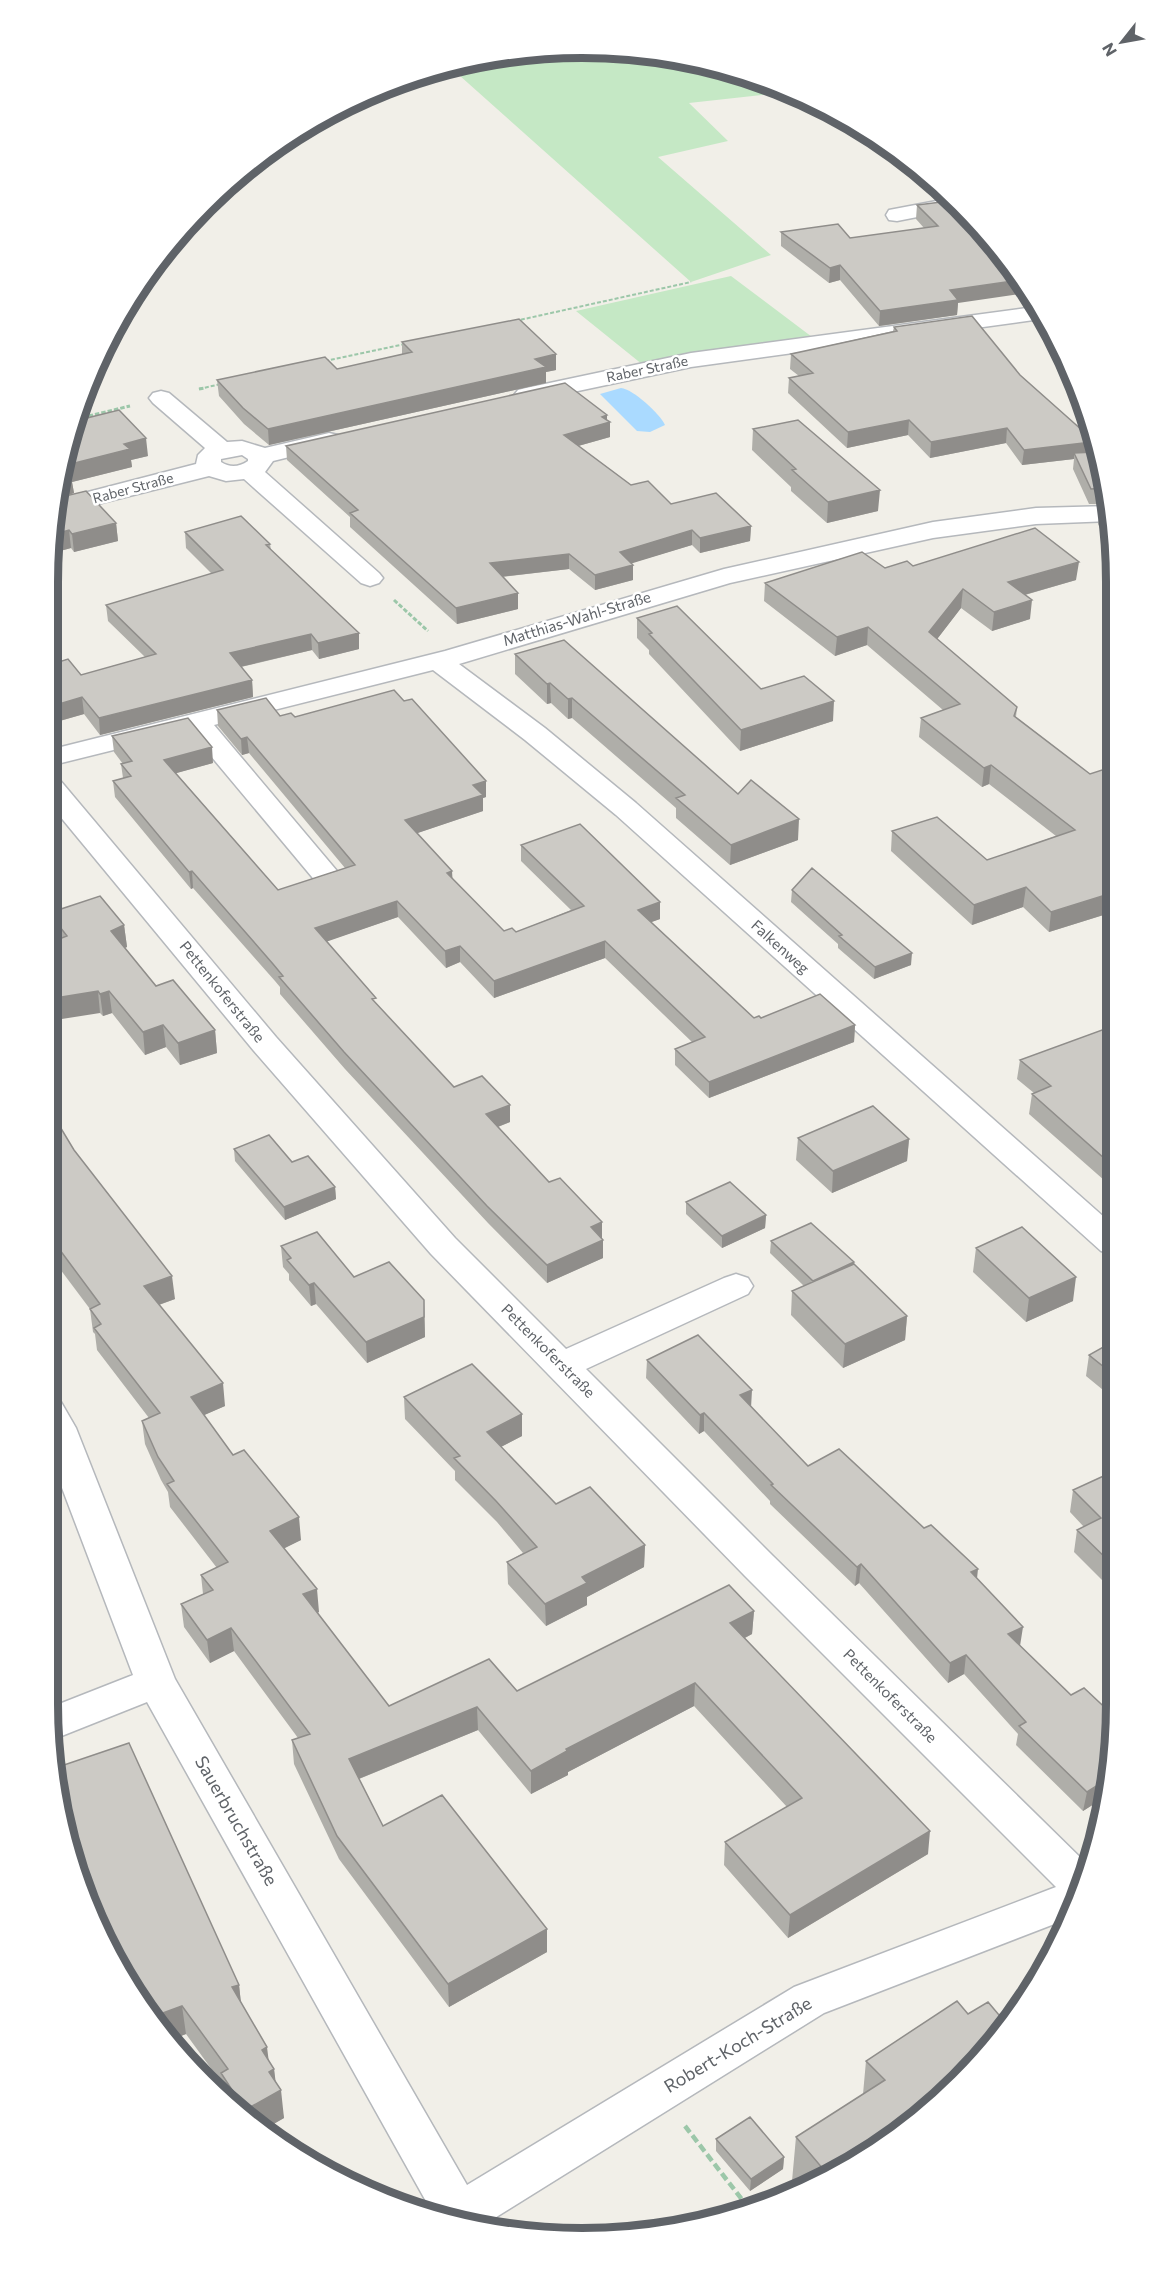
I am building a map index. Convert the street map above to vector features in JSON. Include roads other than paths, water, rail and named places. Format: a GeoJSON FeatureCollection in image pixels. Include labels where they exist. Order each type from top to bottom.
{"type":"FeatureCollection","features":[{"type":"Feature","properties":{"kind":"street"},"geometry":{"type":"LineString","coordinates":[[897,215],[945,206]]}},
{"type":"Feature","properties":{"kind":"street","name":"Raber Straße"},"geometry":{"type":"LineString","coordinates":[[505,400],[691,360],[1031,314]]}},
{"type":"Feature","properties":{"kind":"street"},"geometry":{"type":"LineString","coordinates":[[161,398],[216,459]]}},
{"type":"Feature","properties":{"kind":"street","name":"Raber Straße"},"geometry":{"type":"LineString","coordinates":[[65,505],[216,459],[224,473],[353,435]]}},
{"type":"Feature","properties":{"kind":"street"},"geometry":{"type":"LineString","coordinates":[[255,464],[370,578]]}},
{"type":"Feature","properties":{"kind":"street","name":"Matthias-Wahl-Straße"},"geometry":{"type":"LineString","coordinates":[[58,756],[446,659],[700,583],[836,551],[933,530],[1036,516],[1101,513]]}},
{"type":"Feature","properties":{"kind":"street","name":"Falkenweg"},"geometry":{"type":"LineString","coordinates":[[446,659],[626,809],[1106,1237]]}},
{"type":"Feature","properties":{"kind":"street"},"geometry":{"type":"LineString","coordinates":[[196,721],[327,877]]}},
{"type":"Feature","properties":{"kind":"street","name":"Pettenkoferstraße"},"geometry":{"type":"LineString","coordinates":[[58,796],[322,1110],[443,1246],[759,1566],[1076,1880]]}},
{"type":"Feature","properties":{"kind":"street"},"geometry":{"type":"LineString","coordinates":[[563,1365],[736,1286]]}},
{"type":"Feature","properties":{"kind":"street","name":"Sauerbruchstraße"},"geometry":{"type":"LineString","coordinates":[[58,1428],[156,1682],[452,2212]]}},
{"type":"Feature","properties":{"kind":"street"},"geometry":{"type":"LineString","coordinates":[[59,1721],[156,1682]]}},
{"type":"Feature","properties":{"kind":"street","name":"Robert-Koch-Straße"},"geometry":{"type":"LineString","coordinates":[[460,2214],[809,2000],[1068,1901]]}},
{"type":"Feature","properties":{"kind":"water"},"geometry":{"type":"Polygon","coordinates":[[[621,388],[646,403],[665,425],[650,432],[637,431],[600,394],[621,388]]]}}]}
